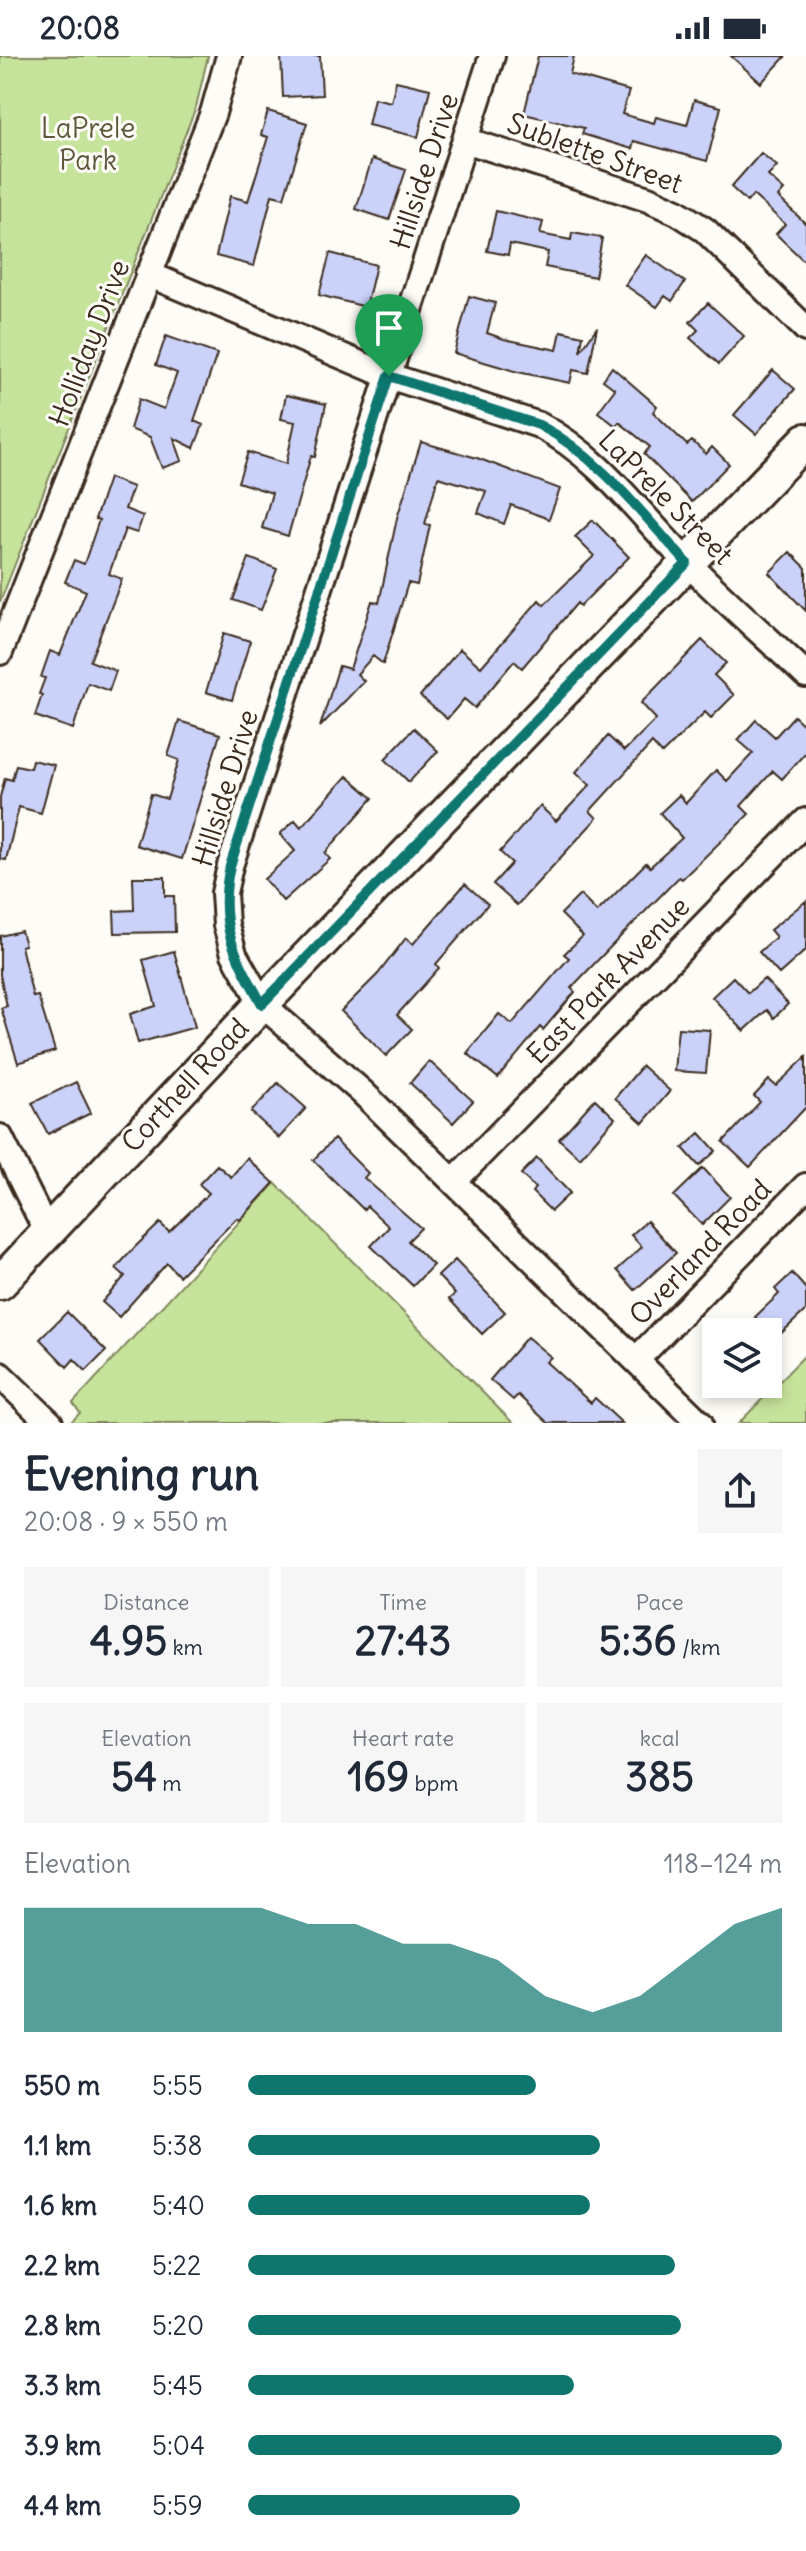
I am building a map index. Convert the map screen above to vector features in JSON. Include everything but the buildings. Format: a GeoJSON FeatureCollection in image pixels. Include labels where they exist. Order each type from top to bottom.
{"type":"FeatureCollection","features":[{"type":"Feature","properties":{"kind":"street","name":"Holliday Drive"},"geometry":{"type":"LineString","coordinates":[[0,652],[213,113],[229,56]]}},
{"type":"Feature","properties":{"kind":"street","name":"Hillside Drive"},"geometry":{"type":"LineString","coordinates":[[492,56],[230,866],[224,893],[226,925],[234,954],[262,1004],[363,1093],[700,1423]]}},
{"type":"Feature","properties":{"kind":"street","name":"Sublette Street"},"geometry":{"type":"LineString","coordinates":[[465,140],[648,199],[677,212],[705,230],[806,329]]}},
{"type":"Feature","properties":{"kind":"street","name":"LaPrele Street"},"geometry":{"type":"LineString","coordinates":[[148,274],[389,376],[539,425],[561,436],[585,455],[687,563],[806,675]]}},
{"type":"Feature","properties":{"kind":"street","name":"Corthell Road"},"geometry":{"type":"LineString","coordinates":[[0,1283],[262,1004],[806,440]]}},
{"type":"Feature","properties":{"kind":"street","name":"East Park Avenue"},"geometry":{"type":"LineString","coordinates":[[454,1181],[806,821]]}},
{"type":"Feature","properties":{"kind":"street"},"geometry":{"type":"LineString","coordinates":[[0,1137],[47,1232]]}},
{"type":"Feature","properties":{"kind":"street","name":"Overland Road"},"geometry":{"type":"LineString","coordinates":[[636,1360],[806,1186]]}},
{"type":"Feature","properties":{"kind":"street"},"geometry":{"type":"LineString","coordinates":[[0,1375],[50,1423]]}},
{"type":"Feature","properties":{"kind":"green space","name":"LaPrele Park"},"geometry":{"type":"Polygon","coordinates":[[[0,56],[208,56],[196,107],[0,602],[0,56]]]}},
{"type":"Feature","properties":{"kind":"green space"},"geometry":{"type":"Polygon","coordinates":[[[275,1183],[513,1423],[70,1423],[80,1413],[73,1403],[275,1183]]]}},
{"type":"Feature","properties":{"kind":"green space"},"geometry":{"type":"Polygon","coordinates":[[[806,1354],[806,1423],[739,1423],[763,1398],[782,1398],[782,1379],[806,1354]]]}},
{"type":"Feature","properties":{"kind":"route"},"geometry":{"type":"LineString","coordinates":[[389,376],[539,425],[561,436],[585,455],[687,563],[262,1004],[234,954],[226,925],[224,893],[230,866],[389,376]]}}]}
